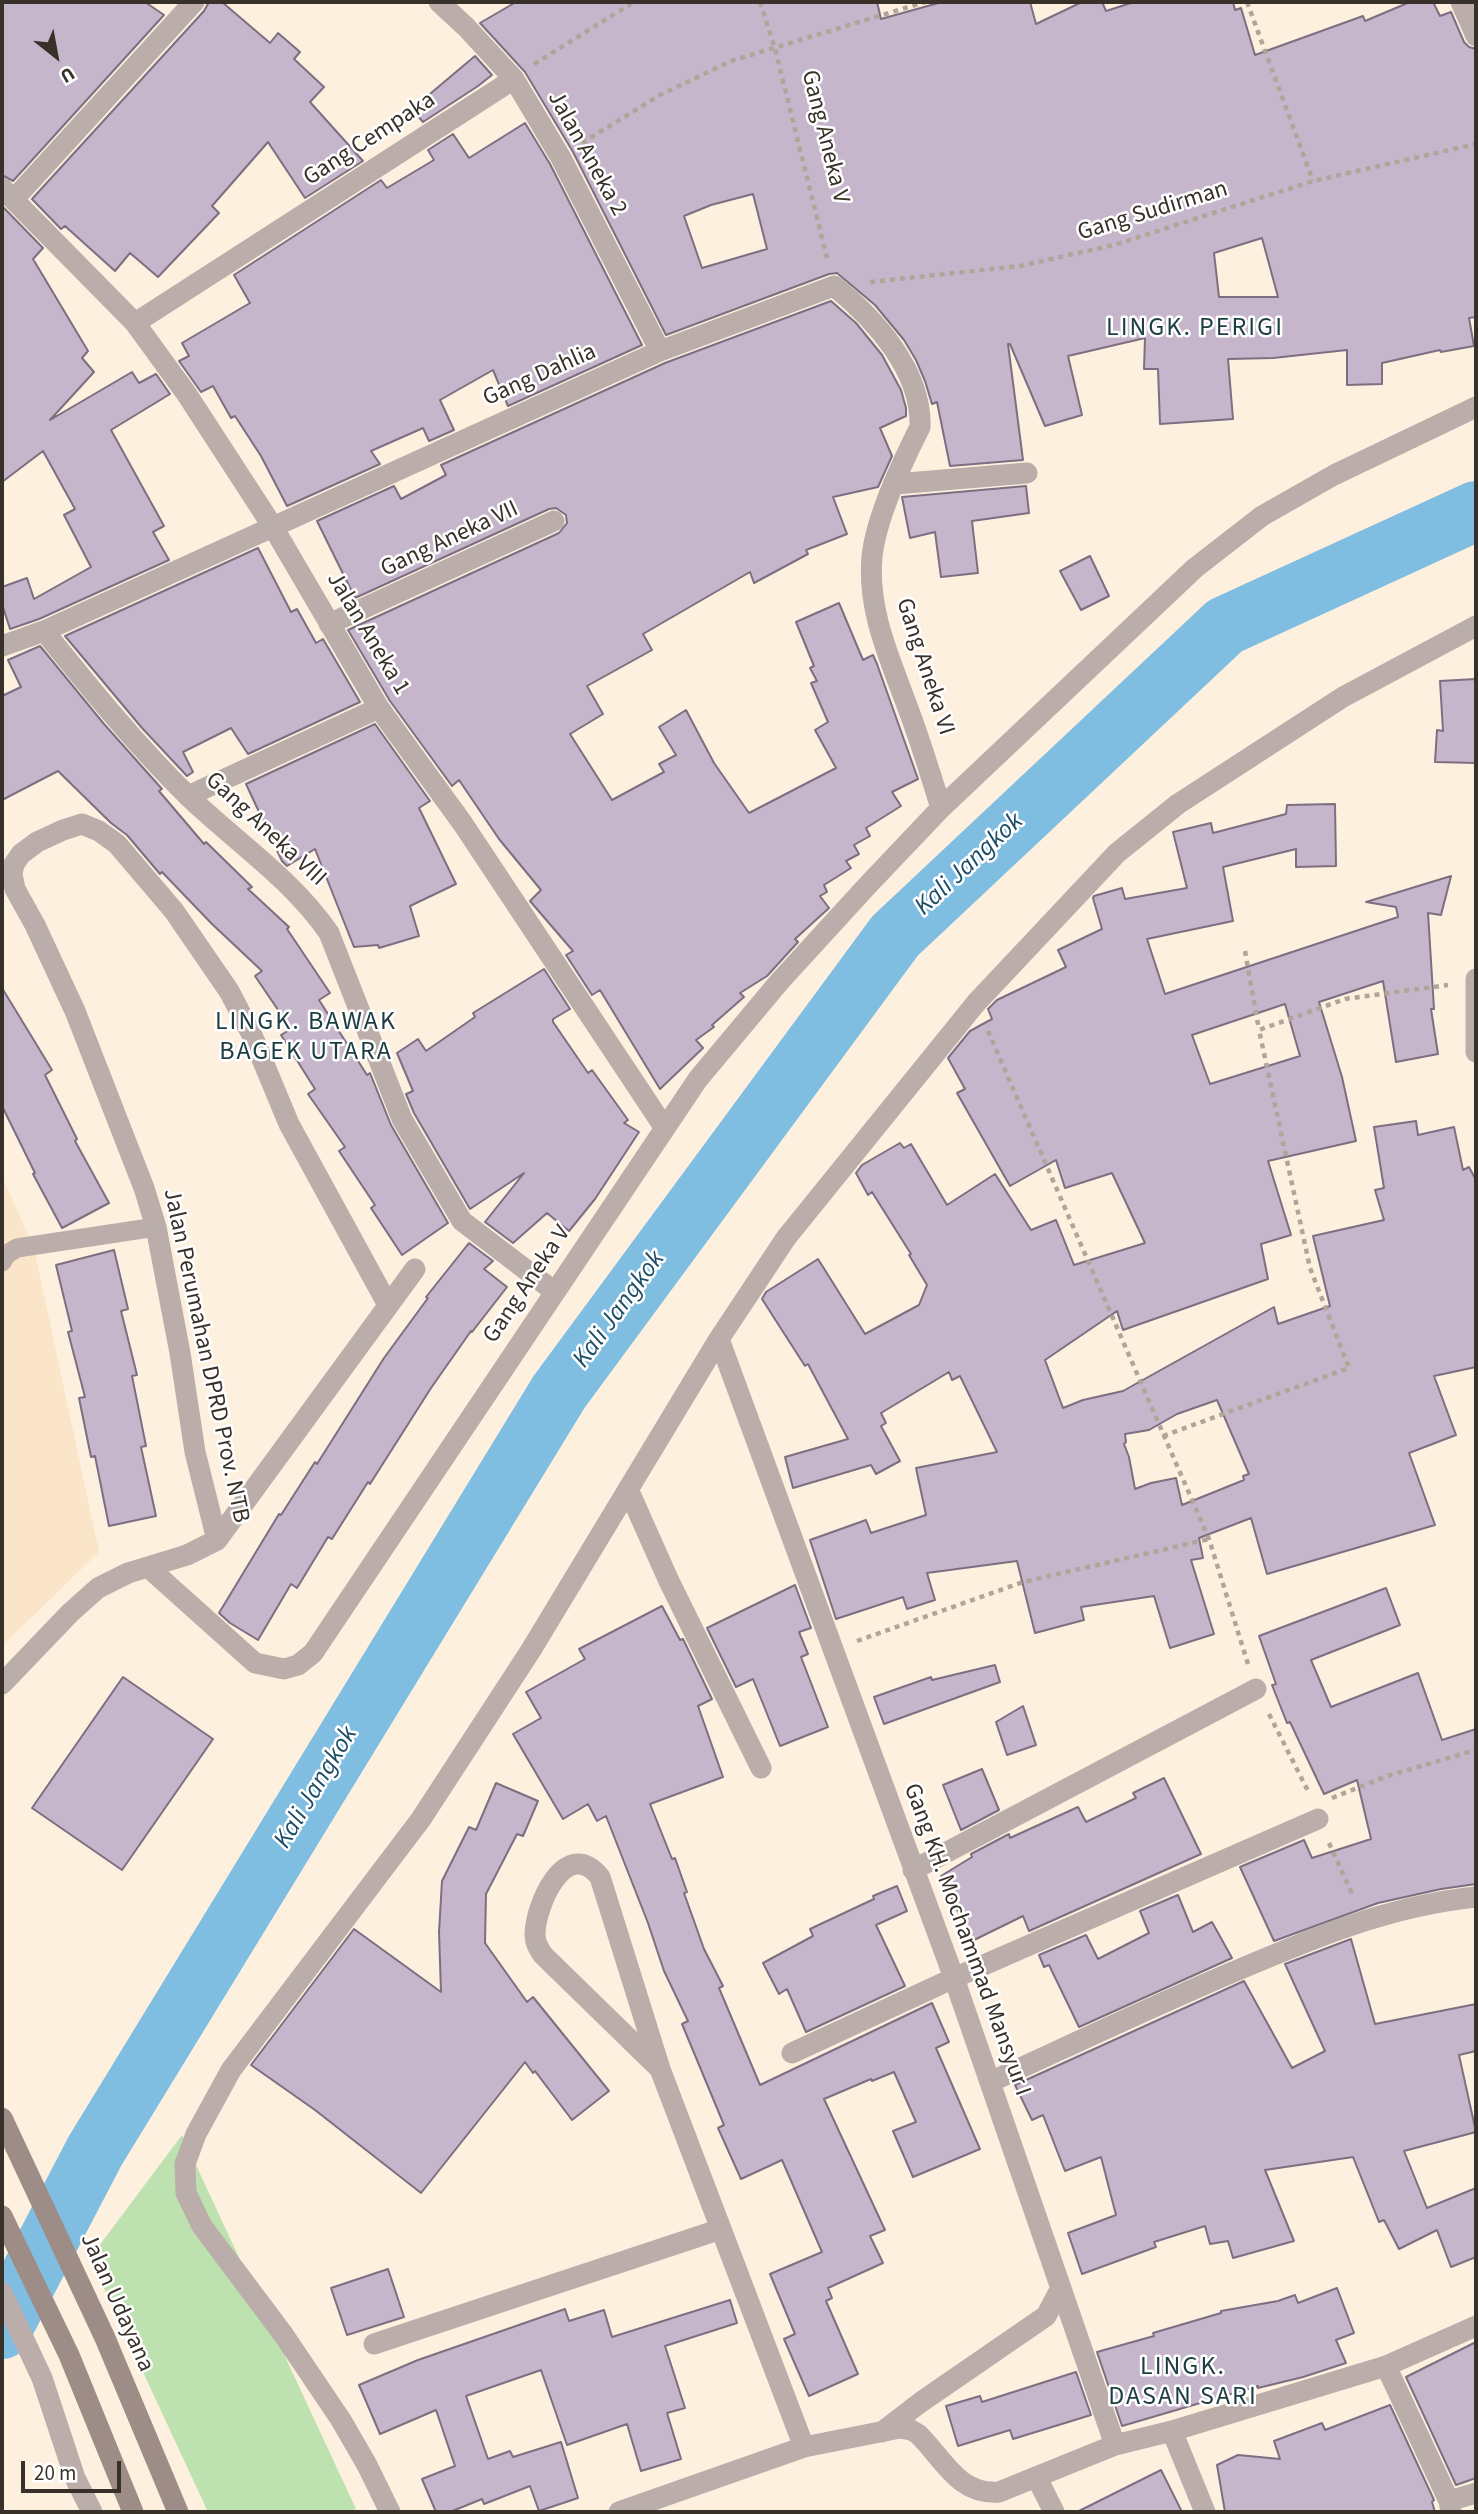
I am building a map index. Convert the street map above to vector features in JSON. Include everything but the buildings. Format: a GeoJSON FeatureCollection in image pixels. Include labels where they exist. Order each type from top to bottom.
{"type":"FeatureCollection","features":[{"type":"Feature","properties":{"kind":"main road","name":"Jalan Udayana"},"geometry":{"type":"LineString","coordinates":[[2,2118],[105,2338],[177,2512]]}},
{"type":"Feature","properties":{"kind":"main road"},"geometry":{"type":"LineString","coordinates":[[2,2216],[69,2355],[132,2512]]}},
{"type":"Feature","properties":{"kind":"street"},"geometry":{"type":"LineString","coordinates":[[8,193],[194,2]]}},
{"type":"Feature","properties":{"kind":"street","name":"Jalan Aneka 2"},"geometry":{"type":"LineString","coordinates":[[439,2],[466,27],[513,79],[561,158],[660,351]]}},
{"type":"Feature","properties":{"kind":"street"},"geometry":{"type":"LineString","coordinates":[[1461,2],[1476,36]]}},
{"type":"Feature","properties":{"kind":"street","name":"Gang Cempaka"},"geometry":{"type":"LineString","coordinates":[[135,323],[513,79]]}},
{"type":"Feature","properties":{"kind":"street","name":"Jalan Aneka 1"},"geometry":{"type":"LineString","coordinates":[[8,193],[135,323],[186,393],[273,527],[379,708],[463,824],[664,1127]]}},
{"type":"Feature","properties":{"kind":"street","name":"Gang Dahlia"},"geometry":{"type":"LineString","coordinates":[[44,632],[660,351],[834,286]]}},
{"type":"Feature","properties":{"kind":"street","name":"Gang Aneka VI"},"geometry":{"type":"LineString","coordinates":[[834,286],[858,306],[885,338],[915,387],[920,411],[920,427],[878,528],[872,556],[872,581],[878,630],[911,715],[942,808]]}},
{"type":"Feature","properties":{"kind":"street","name":"Gang Aneka V"},"geometry":{"type":"LineString","coordinates":[[149,1568],[255,1663],[284,1669],[298,1665],[313,1653],[664,1127],[698,1079],[780,981],[942,808],[1195,568],[1262,516],[1334,475],[1476,407]]}},
{"type":"Feature","properties":{"kind":"street"},"geometry":{"type":"LineString","coordinates":[[895,484],[1027,473]]}},
{"type":"Feature","properties":{"kind":"street","name":"Gang Aneka VII"},"geometry":{"type":"LineString","coordinates":[[329,624],[554,521]]}},
{"type":"Feature","properties":{"kind":"street"},"geometry":{"type":"LineString","coordinates":[[390,2512],[341,2420],[283,2334],[202,2226],[186,2193],[185,2164],[196,2134],[231,2070],[421,1819],[531,1650],[719,1339],[786,1238],[976,1003],[1116,853],[1178,804],[1343,697],[1476,626]]}},
{"type":"Feature","properties":{"kind":"street"},"geometry":{"type":"LineString","coordinates":[[2,646],[44,632]]}},
{"type":"Feature","properties":{"kind":"street","name":"Gang Aneka VIII"},"geometry":{"type":"LineString","coordinates":[[44,632],[118,723],[188,796],[273,869],[315,912],[330,933],[402,1119],[462,1221],[555,1292]]}},
{"type":"Feature","properties":{"kind":"street"},"geometry":{"type":"LineString","coordinates":[[188,796],[379,708]]}},
{"type":"Feature","properties":{"kind":"street","name":"Jalan Perumahan DPRD Prov. NTB"},"geometry":{"type":"LineString","coordinates":[[217,1540],[195,1452],[180,1353],[156,1227],[144,1188],[75,1011],[12,880],[14,864],[21,854],[37,842],[82,824],[100,831],[117,844],[174,911],[203,950],[234,1002],[267,1068],[289,1124],[388,1305]]}},
{"type":"Feature","properties":{"kind":"street"},"geometry":{"type":"LineString","coordinates":[[1476,981],[1476,1052]]}},
{"type":"Feature","properties":{"kind":"street"},"geometry":{"type":"LineString","coordinates":[[2,1685],[83,1600],[98,1588],[128,1573],[187,1555],[217,1540],[415,1269]]}},
{"type":"Feature","properties":{"kind":"street","name":"Gang KH. Mochammad Mansyur I"},"geometry":{"type":"LineString","coordinates":[[719,1339],[954,1978],[1115,2445]]}},
{"type":"Feature","properties":{"kind":"street"},"geometry":{"type":"LineString","coordinates":[[628,1489],[668,1579],[761,1768]]}},
{"type":"Feature","properties":{"kind":"street"},"geometry":{"type":"LineString","coordinates":[[913,1870],[1256,1689]]}},
{"type":"Feature","properties":{"kind":"street"},"geometry":{"type":"LineString","coordinates":[[792,2053],[1317,1812]]}},
{"type":"Feature","properties":{"kind":"street"},"geometry":{"type":"LineString","coordinates":[[660,2069],[543,1955],[536,1944],[538,1917],[552,1881],[568,1866],[580,1863],[593,1868],[600,1877],[660,2069],[804,2447]]}},
{"type":"Feature","properties":{"kind":"street"},"geometry":{"type":"LineString","coordinates":[[990,2082],[1207,1983],[1364,1919],[1447,1900],[1476,1897]]}},
{"type":"Feature","properties":{"kind":"street"},"geometry":{"type":"LineString","coordinates":[[374,2344],[721,2229]]}},
{"type":"Feature","properties":{"kind":"street"},"geometry":{"type":"LineString","coordinates":[[882,2432],[1046,2316],[1061,2288]]}},
{"type":"Feature","properties":{"kind":"street"},"geometry":{"type":"LineString","coordinates":[[2,2293],[42,2378],[75,2478],[92,2512]]}},
{"type":"Feature","properties":{"kind":"street"},"geometry":{"type":"LineString","coordinates":[[619,2512],[804,2447],[900,2428],[915,2431],[964,2484],[981,2492],[999,2492],[1115,2445],[1172,2431],[1386,2366],[1476,2326]]}},
{"type":"Feature","properties":{"kind":"street"},"geometry":{"type":"LineString","coordinates":[[1386,2366],[1450,2506],[1476,2493]]}},
{"type":"Feature","properties":{"kind":"street"},"geometry":{"type":"LineString","coordinates":[[1172,2431],[1205,2512]]}},
{"type":"Feature","properties":{"kind":"street"},"geometry":{"type":"LineString","coordinates":[[1037,2478],[1054,2512]]}},
{"type":"Feature","properties":{"kind":"lane"},"geometry":{"type":"LineString","coordinates":[[2,1262],[7,1254],[17,1248],[156,1227]]}},
{"type":"Feature","properties":{"kind":"path"},"geometry":{"type":"LineString","coordinates":[[513,79],[634,2]]}},
{"type":"Feature","properties":{"kind":"path","name":"Gang Aneka V"},"geometry":{"type":"LineString","coordinates":[[760,2],[775,49],[834,286]]}},
{"type":"Feature","properties":{"kind":"path"},"geometry":{"type":"LineString","coordinates":[[561,158],[628,114],[731,61],[925,2]]}},
{"type":"Feature","properties":{"kind":"path"},"geometry":{"type":"LineString","coordinates":[[1247,2],[1312,181]]}},
{"type":"Feature","properties":{"kind":"path","name":"Gang Sudirman"},"geometry":{"type":"LineString","coordinates":[[834,286],[1020,266],[1114,245],[1312,181],[1476,144]]}},
{"type":"Feature","properties":{"kind":"path"},"geometry":{"type":"LineString","coordinates":[[1163,1436],[1349,1368],[1310,1268],[1259,1030],[1245,951]]}},
{"type":"Feature","properties":{"kind":"path"},"geometry":{"type":"LineString","coordinates":[[1259,1030],[1345,999],[1476,981]]}},
{"type":"Feature","properties":{"kind":"path"},"geometry":{"type":"LineString","coordinates":[[976,1003],[1209,1539],[1256,1689],[1317,1812],[1364,1919]]}},
{"type":"Feature","properties":{"kind":"path"},"geometry":{"type":"LineString","coordinates":[[834,1649],[1023,1582],[1209,1539]]}},
{"type":"Feature","properties":{"kind":"path"},"geometry":{"type":"LineString","coordinates":[[1317,1812],[1387,1776],[1476,1750]]}},
{"type":"Feature","properties":{"kind":"shaded area"},"geometry":{"type":"Polygon","coordinates":[[[2,1176],[34,1248],[99,1552],[2,1646],[2,1176]]]}},
{"type":"Feature","properties":{"kind":"green space"},"geometry":{"type":"Polygon","coordinates":[[[182,2135],[356,2509],[347,2512],[208,2512],[90,2258],[182,2135]]]}},
{"type":"Feature","properties":{"kind":"waterway","name":"Kali Jangkok"},"geometry":{"type":"LineString","coordinates":[[2,2329],[95,2151],[559,1392],[895,936],[1225,626],[1476,511]]}},
{"type":"Feature","properties":{"kind":"district","name":"LINGK. PERIGI"},"geometry":{"type":"Point","coordinates":[1195,329]}},
{"type":"Feature","properties":{"kind":"district","name":"LINGK. BAWAK BAGEK UTARA"},"geometry":{"type":"Point","coordinates":[306,1038]}},
{"type":"Feature","properties":{"kind":"district","name":"LINGK. DASAN SARI"},"geometry":{"type":"Point","coordinates":[1183,2383]}}]}
